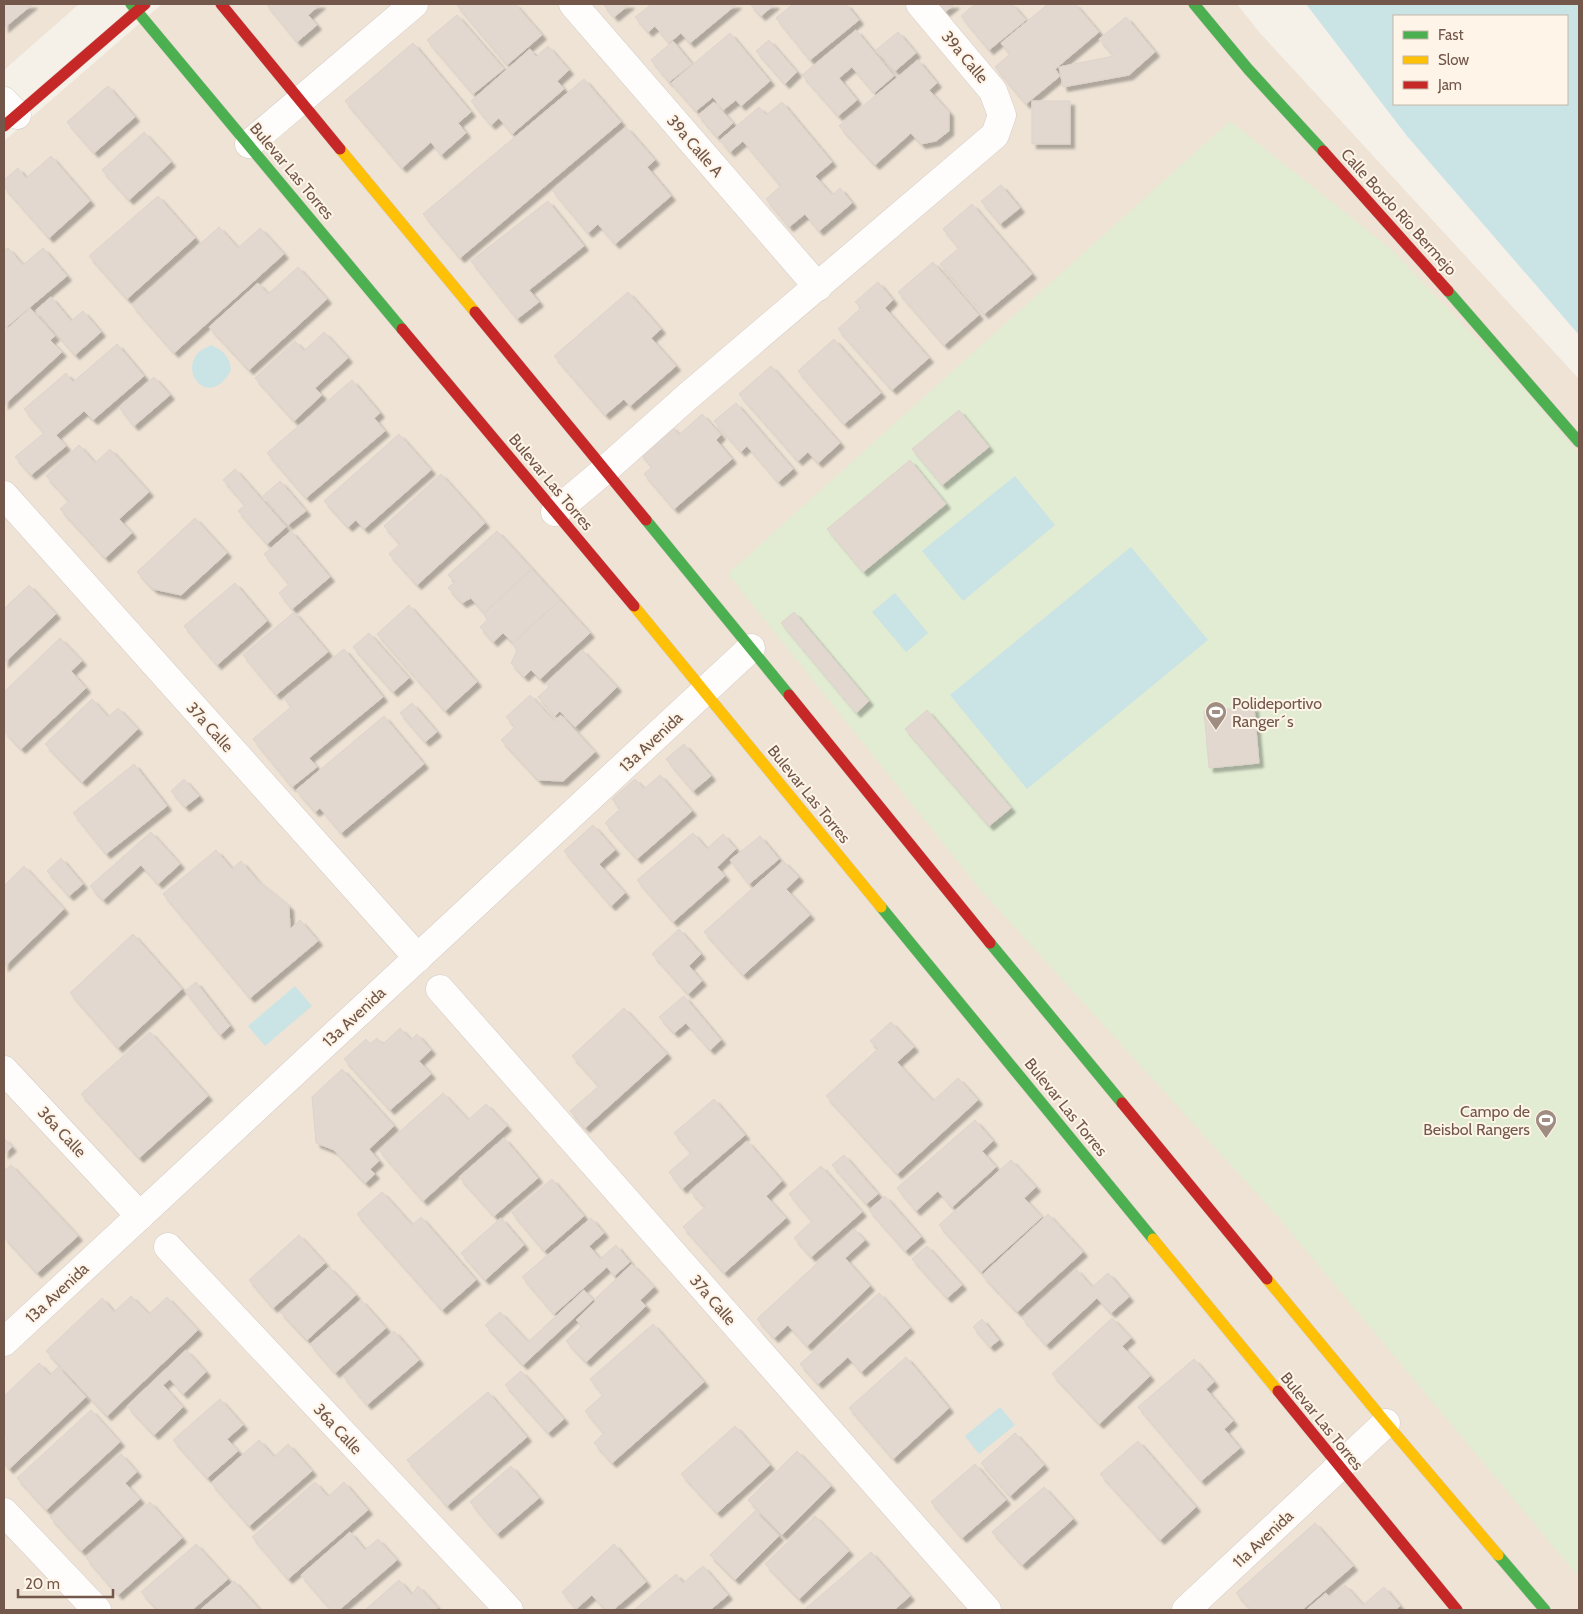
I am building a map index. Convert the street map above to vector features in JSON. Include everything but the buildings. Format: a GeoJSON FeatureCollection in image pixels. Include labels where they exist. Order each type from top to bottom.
{"type":"FeatureCollection","features":[{"type":"Feature","properties":{"kind":"street"},"geometry":{"type":"LineString","coordinates":[[221,4],[751,648],[944,887],[1386,1423],[1544,1610]]}},
{"type":"Feature","properties":{"kind":"street"},"geometry":{"type":"LineString","coordinates":[[249,144],[414,4]]}},
{"type":"Feature","properties":{"kind":"street","name":"39a Calle A"},"geometry":{"type":"LineString","coordinates":[[573,4],[818,288]]}},
{"type":"Feature","properties":{"kind":"street","name":"39a Calle"},"geometry":{"type":"LineString","coordinates":[[818,288],[995,136],[1002,115],[992,91],[920,4]]}},
{"type":"Feature","properties":{"kind":"street","name":"Calle Bordo Río Bermejo"},"geometry":{"type":"LineString","coordinates":[[1194,4],[1248,69],[1408,246],[1579,442]]}},
{"type":"Feature","properties":{"kind":"street"},"geometry":{"type":"LineString","coordinates":[[8,114],[137,6]]}},
{"type":"Feature","properties":{"kind":"street","name":"Bulevar Las Torres"},"geometry":{"type":"LineString","coordinates":[[137,6],[249,144],[705,692],[1456,1610]]}},
{"type":"Feature","properties":{"kind":"street"},"geometry":{"type":"LineString","coordinates":[[555,512],[687,397],[818,288]]}},
{"type":"Feature","properties":{"kind":"street","name":"37a Calle"},"geometry":{"type":"LineString","coordinates":[[4,495],[418,958]]}},
{"type":"Feature","properties":{"kind":"street","name":"13a Avenida"},"geometry":{"type":"LineString","coordinates":[[4,1342],[751,648]]}},
{"type":"Feature","properties":{"kind":"street","name":"37a Calle"},"geometry":{"type":"LineString","coordinates":[[440,989],[987,1610]]}},
{"type":"Feature","properties":{"kind":"street","name":"36a Calle"},"geometry":{"type":"LineString","coordinates":[[4,1070],[140,1216]]}},
{"type":"Feature","properties":{"kind":"street","name":"36a Calle"},"geometry":{"type":"LineString","coordinates":[[168,1247],[509,1610]]}},
{"type":"Feature","properties":{"kind":"street","name":"11a Avenida"},"geometry":{"type":"LineString","coordinates":[[1186,1610],[1386,1423]]}},
{"type":"Feature","properties":{"kind":"street"},"geometry":{"type":"LineString","coordinates":[[4,1512],[97,1610]]}},
{"type":"Feature","properties":{"kind":"shaded area"},"geometry":{"type":"Polygon","coordinates":[[[4,4],[79,4],[4,70],[4,4]]]}},
{"type":"Feature","properties":{"kind":"shaded area"},"geometry":{"type":"Polygon","coordinates":[[[162,4],[1237,4],[1259,32],[1579,379],[1579,1610],[4,1610],[4,141],[162,4]]]}},
{"type":"Feature","properties":{"kind":"green space","name":"Polideportivo Ranger´s"},"geometry":{"type":"Polygon","coordinates":[[[1230,121],[1392,250],[1524,389],[1579,454],[1579,1577],[1279,1218],[979,888],[728,574],[1230,121]]]}},
{"type":"Feature","properties":{"kind":"water"},"geometry":{"type":"Polygon","coordinates":[[[1306,4],[1579,4],[1579,335],[1407,136],[1306,4]]]}},
{"type":"Feature","properties":{"kind":"water"},"geometry":{"type":"Polygon","coordinates":[[[211,345],[225,354],[231,370],[223,382],[214,387],[206,387],[195,378],[192,370],[193,361],[199,352],[211,345]]]}},
{"type":"Feature","properties":{"kind":"water"},"geometry":{"type":"Polygon","coordinates":[[[1015,476],[1055,525],[963,601],[922,551],[1015,476]]]}},
{"type":"Feature","properties":{"kind":"water"},"geometry":{"type":"Polygon","coordinates":[[[1131,547],[1208,640],[1027,789],[950,695],[1131,547]]]}},
{"type":"Feature","properties":{"kind":"water"},"geometry":{"type":"Polygon","coordinates":[[[895,593],[928,633],[906,652],[872,612],[895,593]]]}},
{"type":"Feature","properties":{"kind":"water"},"geometry":{"type":"Polygon","coordinates":[[[295,986],[312,1006],[265,1046],[248,1026],[295,986]]]}},
{"type":"Feature","properties":{"kind":"water"},"geometry":{"type":"Polygon","coordinates":[[[1000,1407],[1015,1425],[979,1454],[965,1436],[1000,1407]]]}},
{"type":"Feature","properties":{"kind":"traffic: fast"},"geometry":{"type":"LineString","coordinates":[[131,4],[402,329]]}},
{"type":"Feature","properties":{"kind":"traffic: fast"},"geometry":{"type":"LineString","coordinates":[[1194,4],[1248,69],[1323,151]]}},
{"type":"Feature","properties":{"kind":"traffic: fast"},"geometry":{"type":"LineString","coordinates":[[1448,291],[1579,442]]}},
{"type":"Feature","properties":{"kind":"traffic: fast"},"geometry":{"type":"LineString","coordinates":[[646,520],[789,695]]}},
{"type":"Feature","properties":{"kind":"traffic: fast"},"geometry":{"type":"LineString","coordinates":[[881,907],[1153,1239]]}},
{"type":"Feature","properties":{"kind":"traffic: fast"},"geometry":{"type":"LineString","coordinates":[[990,943],[1122,1103]]}},
{"type":"Feature","properties":{"kind":"traffic: fast"},"geometry":{"type":"LineString","coordinates":[[1498,1555],[1545,1610]]}},
{"type":"Feature","properties":{"kind":"traffic: slow"},"geometry":{"type":"LineString","coordinates":[[340,149],[475,312]]}},
{"type":"Feature","properties":{"kind":"traffic: slow"},"geometry":{"type":"LineString","coordinates":[[634,606],[881,907]]}},
{"type":"Feature","properties":{"kind":"traffic: slow"},"geometry":{"type":"LineString","coordinates":[[1153,1239],[1278,1391]]}},
{"type":"Feature","properties":{"kind":"traffic: slow"},"geometry":{"type":"LineString","coordinates":[[1267,1279],[1498,1555]]}},
{"type":"Feature","properties":{"kind":"traffic: jam"},"geometry":{"type":"LineString","coordinates":[[4,126],[145,4]]}},
{"type":"Feature","properties":{"kind":"traffic: jam"},"geometry":{"type":"LineString","coordinates":[[221,4],[340,149]]}},
{"type":"Feature","properties":{"kind":"traffic: jam"},"geometry":{"type":"LineString","coordinates":[[1323,151],[1448,291]]}},
{"type":"Feature","properties":{"kind":"traffic: jam"},"geometry":{"type":"LineString","coordinates":[[475,312],[646,520]]}},
{"type":"Feature","properties":{"kind":"traffic: jam"},"geometry":{"type":"LineString","coordinates":[[402,329],[634,606]]}},
{"type":"Feature","properties":{"kind":"traffic: jam"},"geometry":{"type":"LineString","coordinates":[[789,695],[990,943]]}},
{"type":"Feature","properties":{"kind":"traffic: jam"},"geometry":{"type":"LineString","coordinates":[[1122,1103],[1267,1279]]}},
{"type":"Feature","properties":{"kind":"traffic: jam"},"geometry":{"type":"LineString","coordinates":[[1278,1391],[1457,1610]]}},
{"type":"Feature","properties":{"kind":"place","name":"Polideportivo Ranger´s"},"geometry":{"type":"Point","coordinates":[1216,731]}},
{"type":"Feature","properties":{"kind":"place","name":"Campo de Beisbol Rangers"},"geometry":{"type":"Point","coordinates":[1546,1139]}}]}
